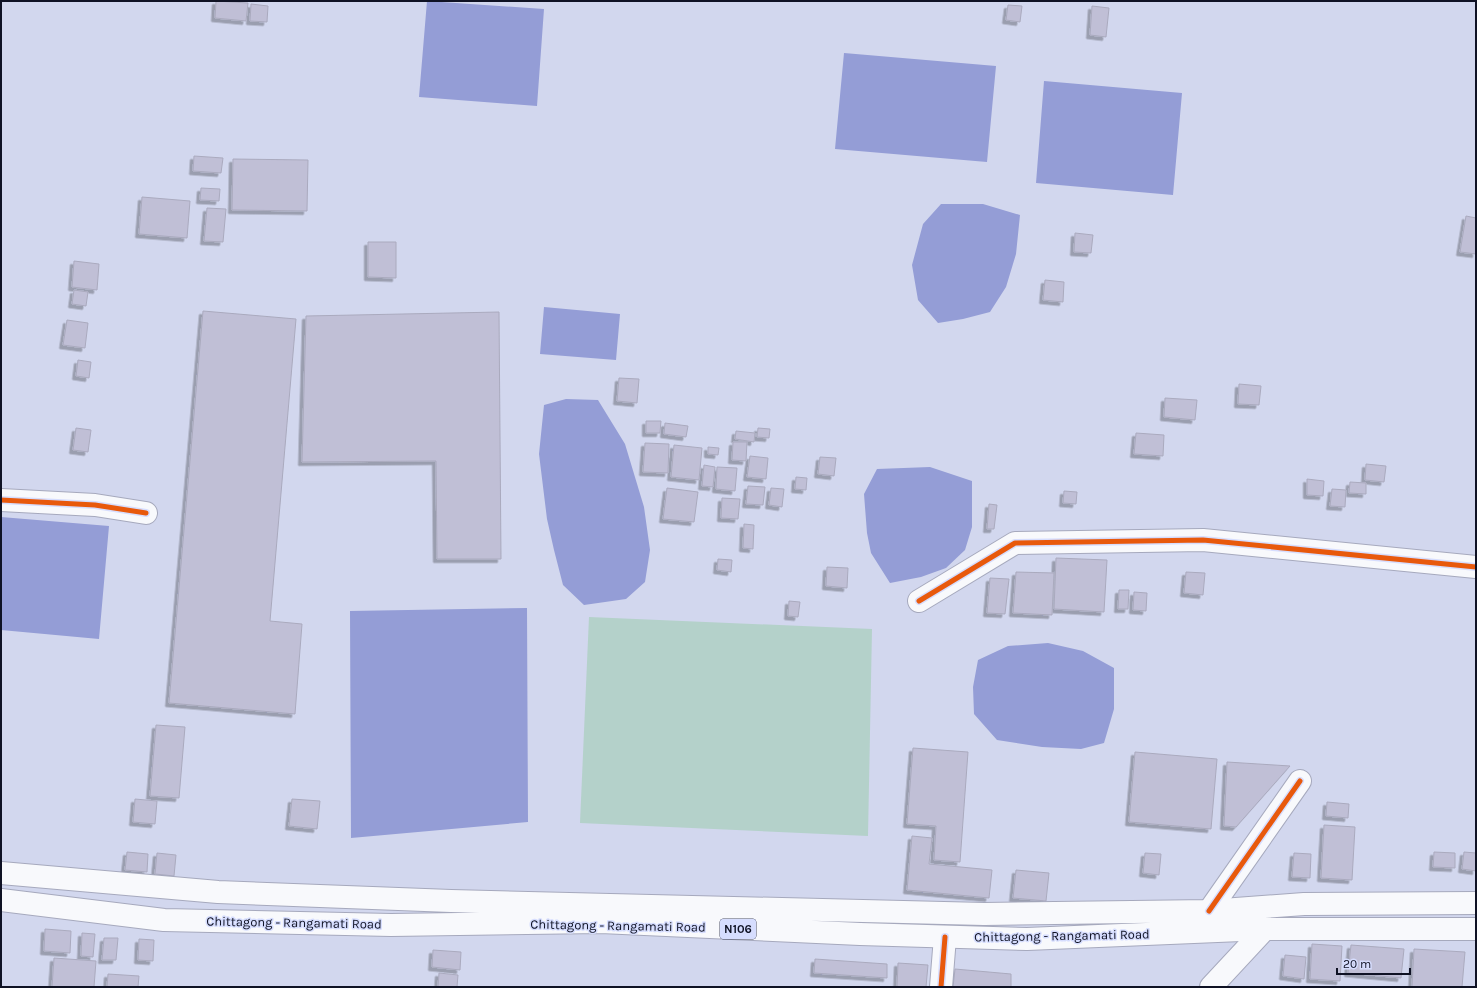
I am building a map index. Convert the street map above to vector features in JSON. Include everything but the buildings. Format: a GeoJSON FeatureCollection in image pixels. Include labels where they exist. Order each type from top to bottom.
{"type":"FeatureCollection","features":[{"type":"Feature","properties":{"kind":"main road"},"geometry":{"type":"LineString","coordinates":[[1,500],[95,505],[146,513]]}},
{"type":"Feature","properties":{"kind":"main road"},"geometry":{"type":"LineString","coordinates":[[919,601],[1015,543],[1203,540],[1476,568]]}},
{"type":"Feature","properties":{"kind":"main road"},"geometry":{"type":"LineString","coordinates":[[1209,911],[1300,781]]}},
{"type":"Feature","properties":{"kind":"main road","name":"Chittagong - Rangamati Road"},"geometry":{"type":"LineString","coordinates":[[1,873],[218,892],[451,901],[984,914],[1209,911],[1304,904],[1476,903]]}},
{"type":"Feature","properties":{"kind":"main road","name":"Chittagong - Rangamati Road"},"geometry":{"type":"LineString","coordinates":[[1,900],[164,920],[391,925],[601,922],[860,934],[1027,939],[1265,929],[1476,929]]}},
{"type":"Feature","properties":{"kind":"main road"},"geometry":{"type":"LineString","coordinates":[[1211,987],[1265,929]]}},
{"type":"Feature","properties":{"kind":"main road"},"geometry":{"type":"LineString","coordinates":[[941,987],[945,937]]}},
{"type":"Feature","properties":{"kind":"green space"},"geometry":{"type":"Polygon","coordinates":[[[589,617],[872,629],[868,836],[580,823],[589,617]]]}},
{"type":"Feature","properties":{"kind":"water"},"geometry":{"type":"Polygon","coordinates":[[[427,1],[544,9],[537,106],[419,97],[427,1]]]}},
{"type":"Feature","properties":{"kind":"water"},"geometry":{"type":"Polygon","coordinates":[[[844,53],[996,66],[987,162],[835,149],[844,53]]]}},
{"type":"Feature","properties":{"kind":"water"},"geometry":{"type":"Polygon","coordinates":[[[1044,81],[1182,93],[1173,195],[1036,183],[1044,81]]]}},
{"type":"Feature","properties":{"kind":"water"},"geometry":{"type":"Polygon","coordinates":[[[941,204],[983,204],[1020,215],[1016,254],[1006,287],[990,312],[963,319],[938,323],[918,300],[912,265],[923,224],[941,204]]]}},
{"type":"Feature","properties":{"kind":"water"},"geometry":{"type":"Polygon","coordinates":[[[544,307],[620,314],[616,360],[540,354],[544,307]]]}},
{"type":"Feature","properties":{"kind":"water"},"geometry":{"type":"Polygon","coordinates":[[[566,399],[598,400],[625,444],[644,507],[650,550],[645,582],[626,599],[584,605],[563,585],[547,519],[539,454],[544,405],[566,399]]]}},
{"type":"Feature","properties":{"kind":"water"},"geometry":{"type":"Polygon","coordinates":[[[930,467],[972,481],[972,527],[965,550],[946,568],[921,577],[890,583],[871,553],[867,533],[864,494],[877,469],[930,467]]]}},
{"type":"Feature","properties":{"kind":"water"},"geometry":{"type":"Polygon","coordinates":[[[1,517],[109,526],[99,639],[1,630],[1,517]]]}},
{"type":"Feature","properties":{"kind":"water"},"geometry":{"type":"Polygon","coordinates":[[[527,608],[528,822],[351,838],[350,611],[527,608]]]}},
{"type":"Feature","properties":{"kind":"water"},"geometry":{"type":"Polygon","coordinates":[[[1048,643],[1083,651],[1114,668],[1114,709],[1104,743],[1081,749],[1042,747],[997,740],[974,714],[973,687],[978,660],[1008,646],[1048,643]]]}},
{"type":"Feature","properties":{"kind":"cycle path"},"geometry":{"type":"LineString","coordinates":[[1,500],[95,505],[146,513]]}},
{"type":"Feature","properties":{"kind":"cycle path"},"geometry":{"type":"LineString","coordinates":[[919,601],[1015,543],[1203,540],[1476,567]]}},
{"type":"Feature","properties":{"kind":"cycle path"},"geometry":{"type":"LineString","coordinates":[[1209,911],[1300,781]]}},
{"type":"Feature","properties":{"kind":"cycle path"},"geometry":{"type":"LineString","coordinates":[[941,987],[945,937]]}}]}
